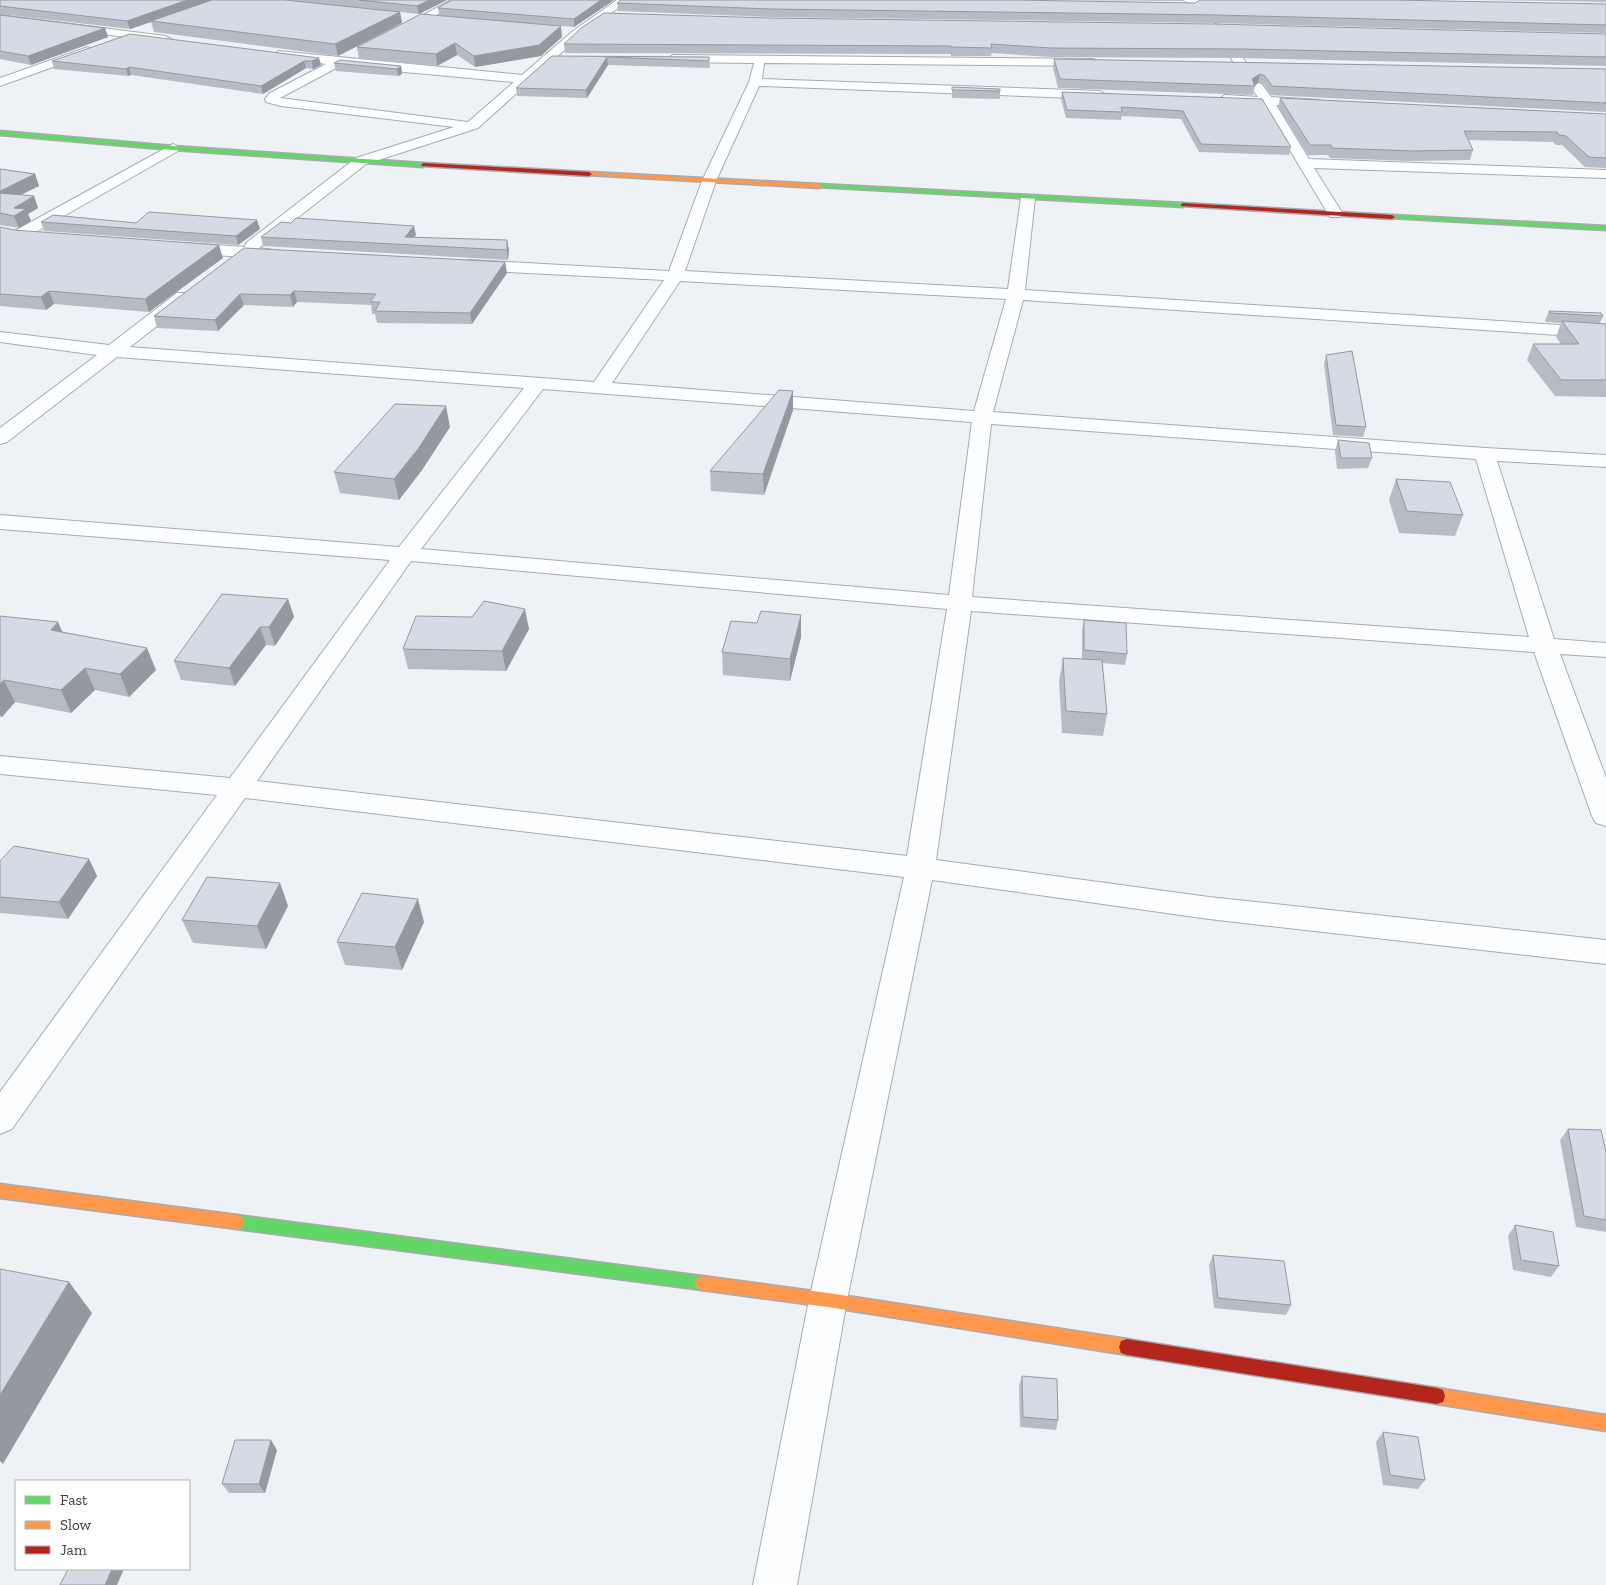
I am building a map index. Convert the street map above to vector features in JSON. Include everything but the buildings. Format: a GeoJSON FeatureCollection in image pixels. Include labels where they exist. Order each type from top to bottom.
{"type":"FeatureCollection","features":[{"type":"Feature","properties":{"kind":"street"},"geometry":{"type":"LineString","coordinates":[[388,36],[459,0]]}},
{"type":"Feature","properties":{"kind":"street"},"geometry":{"type":"LineString","coordinates":[[220,270],[361,161],[473,125],[577,33],[624,0]]}},
{"type":"Feature","properties":{"kind":"street"},"geometry":{"type":"LineString","coordinates":[[1174,6],[1204,16],[1246,2]]}},
{"type":"Feature","properties":{"kind":"street"},"geometry":{"type":"LineString","coordinates":[[601,16],[620,17]]}},
{"type":"Feature","properties":{"kind":"street"},"geometry":{"type":"LineString","coordinates":[[1204,16],[1235,64],[1267,101],[1335,214]]}},
{"type":"Feature","properties":{"kind":"street"},"geometry":{"type":"LineString","coordinates":[[0,18],[173,40]]}},
{"type":"Feature","properties":{"kind":"street"},"geometry":{"type":"LineString","coordinates":[[401,18],[441,21]]}},
{"type":"Feature","properties":{"kind":"street"},"geometry":{"type":"LineString","coordinates":[[0,82],[160,25]]}},
{"type":"Feature","properties":{"kind":"street"},"geometry":{"type":"LineString","coordinates":[[558,31],[577,33]]}},
{"type":"Feature","properties":{"kind":"street"},"geometry":{"type":"LineString","coordinates":[[363,49],[274,96],[272,99],[280,102],[473,125]]}},
{"type":"Feature","properties":{"kind":"street"},"geometry":{"type":"LineString","coordinates":[[270,53],[339,62],[524,79]]}},
{"type":"Feature","properties":{"kind":"street"},"geometry":{"type":"LineString","coordinates":[[600,387],[675,276],[709,181],[755,82],[762,55]]}},
{"type":"Feature","properties":{"kind":"street"},"geometry":{"type":"LineString","coordinates":[[664,59],[762,55],[1100,63]]}},
{"type":"Feature","properties":{"kind":"street"},"geometry":{"type":"LineString","coordinates":[[548,58],[567,58]]}},
{"type":"Feature","properties":{"kind":"street"},"geometry":{"type":"LineString","coordinates":[[1235,64],[1260,65]]}},
{"type":"Feature","properties":{"kind":"street"},"geometry":{"type":"LineString","coordinates":[[0,73],[19,76]]}},
{"type":"Feature","properties":{"kind":"street"},"geometry":{"type":"LineString","coordinates":[[755,82],[1110,95]]}},
{"type":"Feature","properties":{"kind":"street"},"geometry":{"type":"LineString","coordinates":[[1208,99],[1327,104]]}},
{"type":"Feature","properties":{"kind":"street"},"geometry":{"type":"LineString","coordinates":[[0,133],[173,148],[361,161],[1606,228]]}},
{"type":"Feature","properties":{"kind":"street"},"geometry":{"type":"LineString","coordinates":[[0,246],[173,148]]}},
{"type":"Feature","properties":{"kind":"street"},"geometry":{"type":"LineString","coordinates":[[1303,163],[1606,174]]}},
{"type":"Feature","properties":{"kind":"street"},"geometry":{"type":"LineString","coordinates":[[775,1585],[828,1300],[920,868],[960,603],[982,417],[1016,294],[1028,198]]}},
{"type":"Feature","properties":{"kind":"street"},"geometry":{"type":"LineString","coordinates":[[0,230],[22,235],[51,237]]}},
{"type":"Feature","properties":{"kind":"street"},"geometry":{"type":"LineString","coordinates":[[166,246],[292,255]]}},
{"type":"Feature","properties":{"kind":"street"},"geometry":{"type":"LineString","coordinates":[[449,264],[1016,294],[1606,333]]}},
{"type":"Feature","properties":{"kind":"street"},"geometry":{"type":"LineString","coordinates":[[0,438],[197,287]]}},
{"type":"Feature","properties":{"kind":"street"},"geometry":{"type":"LineString","coordinates":[[0,337],[112,351],[982,417],[1485,454],[1606,461]]}},
{"type":"Feature","properties":{"kind":"street"},"geometry":{"type":"LineString","coordinates":[[0,1119],[405,554],[538,383]]}},
{"type":"Feature","properties":{"kind":"street"},"geometry":{"type":"LineString","coordinates":[[1485,454],[1544,644],[1606,816]]}},
{"type":"Feature","properties":{"kind":"street"},"geometry":{"type":"LineString","coordinates":[[0,522],[405,554],[960,603],[1606,650]]}},
{"type":"Feature","properties":{"kind":"street"},"geometry":{"type":"LineString","coordinates":[[0,765],[239,788],[920,868],[1209,908],[1606,952]]}},
{"type":"Feature","properties":{"kind":"street"},"geometry":{"type":"LineString","coordinates":[[0,1191],[828,1300],[1606,1423]]}},
{"type":"Feature","properties":{"kind":"traffic: fast"},"geometry":{"type":"LineString","coordinates":[[0,133],[173,148],[423,165]]}},
{"type":"Feature","properties":{"kind":"traffic: fast"},"geometry":{"type":"LineString","coordinates":[[819,186],[1183,205]]}},
{"type":"Feature","properties":{"kind":"traffic: fast"},"geometry":{"type":"LineString","coordinates":[[1392,217],[1606,228]]}},
{"type":"Feature","properties":{"kind":"traffic: fast"},"geometry":{"type":"LineString","coordinates":[[237,1222],[702,1283]]}},
{"type":"Feature","properties":{"kind":"traffic: slow"},"geometry":{"type":"LineString","coordinates":[[589,174],[819,186]]}},
{"type":"Feature","properties":{"kind":"traffic: slow"},"geometry":{"type":"LineString","coordinates":[[0,1191],[237,1222]]}},
{"type":"Feature","properties":{"kind":"traffic: slow"},"geometry":{"type":"LineString","coordinates":[[702,1283],[828,1300],[1127,1347]]}},
{"type":"Feature","properties":{"kind":"traffic: slow"},"geometry":{"type":"LineString","coordinates":[[1437,1396],[1606,1423]]}},
{"type":"Feature","properties":{"kind":"traffic: jam"},"geometry":{"type":"LineString","coordinates":[[423,165],[589,174]]}},
{"type":"Feature","properties":{"kind":"traffic: jam"},"geometry":{"type":"LineString","coordinates":[[1183,205],[1392,217]]}},
{"type":"Feature","properties":{"kind":"traffic: jam"},"geometry":{"type":"LineString","coordinates":[[1127,1347],[1437,1396]]}}]}
